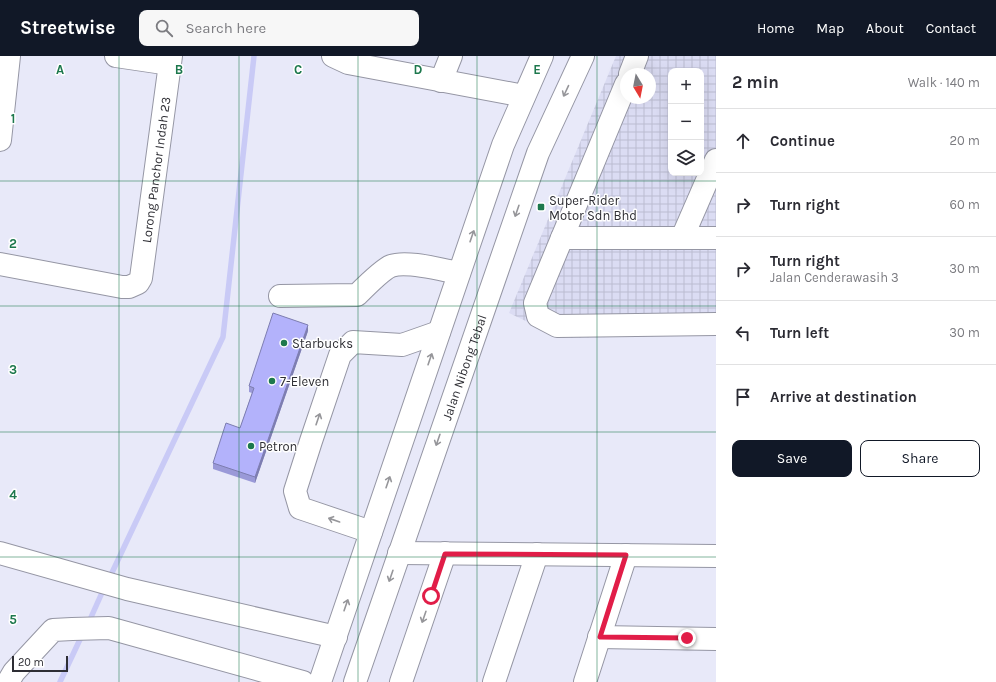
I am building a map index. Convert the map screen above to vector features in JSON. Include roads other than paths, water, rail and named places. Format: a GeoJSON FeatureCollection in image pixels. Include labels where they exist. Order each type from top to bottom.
{"type":"FeatureCollection","features":[{"type":"Feature","properties":{"kind":"main road"},"geometry":{"type":"LineString","coordinates":[[0,140],[9,56]]}},
{"type":"Feature","properties":{"kind":"main road"},"geometry":{"type":"LineString","coordinates":[[116,56],[170,60]]}},
{"type":"Feature","properties":{"kind":"main road"},"geometry":{"type":"LineString","coordinates":[[441,81],[451,56]]}},
{"type":"Feature","properties":{"kind":"main road"},"geometry":{"type":"LineString","coordinates":[[320,682],[503,145],[542,56]]}},
{"type":"Feature","properties":{"kind":"main road","name":"Jalan Nibong Tebal"},"geometry":{"type":"LineString","coordinates":[[355,682],[538,153],[583,56]]}},
{"type":"Feature","properties":{"kind":"main road"},"geometry":{"type":"LineString","coordinates":[[633,68],[638,56]]}},
{"type":"Feature","properties":{"kind":"main road"},"geometry":{"type":"LineString","coordinates":[[344,58],[441,81],[524,96]]}},
{"type":"Feature","properties":{"kind":"main road","name":"Lorong Panchor Indah 23"},"geometry":{"type":"LineString","coordinates":[[0,264],[122,287],[129,287],[138,283],[141,278],[170,60]]}},
{"type":"Feature","properties":{"kind":"main road"},"geometry":{"type":"LineString","coordinates":[[620,98],[535,303],[538,316],[557,326],[716,324]]}},
{"type":"Feature","properties":{"kind":"main road"},"geometry":{"type":"LineString","coordinates":[[682,238],[716,160]]}},
{"type":"Feature","properties":{"kind":"main road"},"geometry":{"type":"LineString","coordinates":[[562,238],[716,238]]}},
{"type":"Feature","properties":{"kind":"main road"},"geometry":{"type":"LineString","coordinates":[[280,296],[357,295],[390,266],[413,264],[459,273]]}},
{"type":"Feature","properties":{"kind":"main road"},"geometry":{"type":"LineString","coordinates":[[371,532],[300,508],[295,491],[313,434],[340,355],[353,342],[402,344],[439,332]]}},
{"type":"Feature","properties":{"kind":"main road"},"geometry":{"type":"LineString","coordinates":[[0,553],[127,589],[336,637]]}},
{"type":"Feature","properties":{"kind":"main road"},"geometry":{"type":"LineString","coordinates":[[399,553],[716,556]]}},
{"type":"Feature","properties":{"kind":"main road"},"geometry":{"type":"LineString","coordinates":[[401,682],[445,554]]}},
{"type":"Feature","properties":{"kind":"main road"},"geometry":{"type":"LineString","coordinates":[[494,682],[537,554]]}},
{"type":"Feature","properties":{"kind":"main road"},"geometry":{"type":"LineString","coordinates":[[585,682],[626,555]]}},
{"type":"Feature","properties":{"kind":"main road"},"geometry":{"type":"LineString","coordinates":[[8,682],[14,672],[53,630],[109,628],[303,682]]}},
{"type":"Feature","properties":{"kind":"main road"},"geometry":{"type":"LineString","coordinates":[[600,637],[716,639]]}},
{"type":"Feature","properties":{"kind":"waterway"},"geometry":{"type":"LineString","coordinates":[[109,579],[223,337],[254,56]]}},
{"type":"Feature","properties":{"kind":"waterway"},"geometry":{"type":"LineString","coordinates":[[88,624],[105,586]]}},
{"type":"Feature","properties":{"kind":"waterway"},"geometry":{"type":"LineString","coordinates":[[60,682],[83,633]]}},
{"type":"Feature","properties":{"kind":"place","name":"Super-Rider Motor Sdn Bhd"},"geometry":{"type":"Point","coordinates":[541,207]}},
{"type":"Feature","properties":{"kind":"place","name":"Starbucks"},"geometry":{"type":"Point","coordinates":[284,343]}},
{"type":"Feature","properties":{"kind":"place","name":"7-Eleven"},"geometry":{"type":"Point","coordinates":[272,381]}},
{"type":"Feature","properties":{"kind":"place","name":"Petron"},"geometry":{"type":"Point","coordinates":[251,446]}}]}
